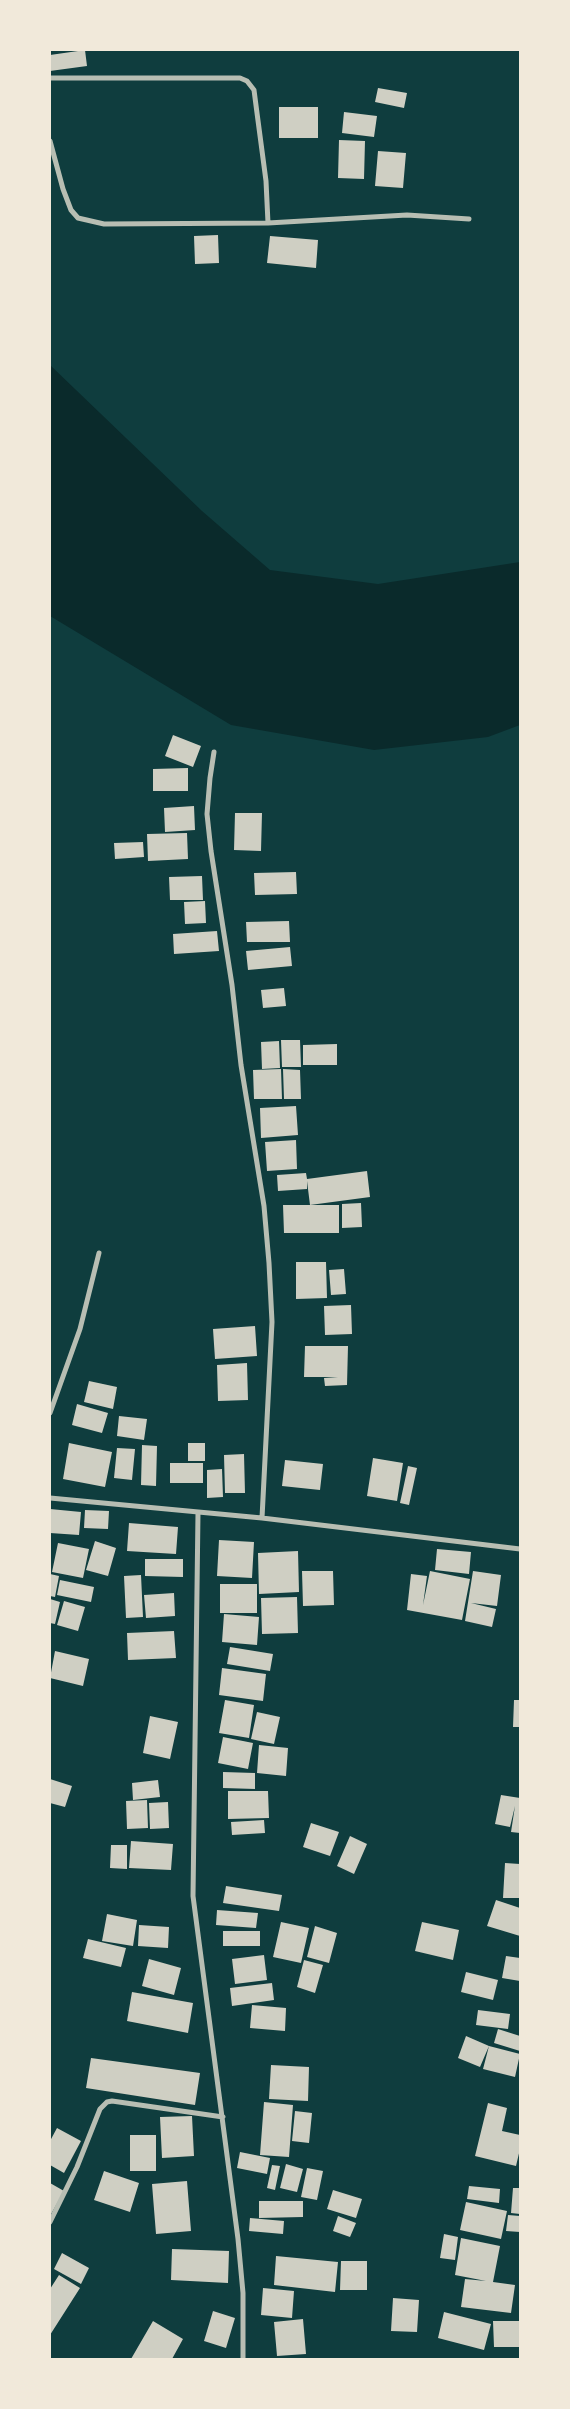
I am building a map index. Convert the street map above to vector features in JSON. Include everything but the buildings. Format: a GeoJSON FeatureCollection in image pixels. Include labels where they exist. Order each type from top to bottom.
{"type":"FeatureCollection","features":[{"type":"Feature","properties":{"kind":"street"},"geometry":{"type":"LineString","coordinates":[[50,78],[240,78],[248,81],[251,84],[255,98],[266,181],[268,223]]}},
{"type":"Feature","properties":{"kind":"street"},"geometry":{"type":"LineString","coordinates":[[50,140],[71,210],[78,218],[104,224],[268,223],[407,215],[469,219]]}},
{"type":"Feature","properties":{"kind":"street"},"geometry":{"type":"LineString","coordinates":[[214,752],[207,814],[209,833],[232,985],[241,1064],[264,1206],[269,1264],[272,1322],[262,1518]]}},
{"type":"Feature","properties":{"kind":"street"},"geometry":{"type":"LineString","coordinates":[[50,1413],[80,1329],[100,1253]]}},
{"type":"Feature","properties":{"kind":"street"},"geometry":{"type":"LineString","coordinates":[[50,1498],[262,1518],[520,1549]]}},
{"type":"Feature","properties":{"kind":"street"},"geometry":{"type":"LineString","coordinates":[[198,1512],[193,1896],[223,2117],[240,2266],[243,2359]]}},
{"type":"Feature","properties":{"kind":"street"},"geometry":{"type":"LineString","coordinates":[[50,2222],[77,2167],[100,2109],[107,2102],[112,2100],[223,2117]]}},
{"type":"Feature","properties":{"kind":"water"},"geometry":{"type":"Polygon","coordinates":[[[50,365],[202,511],[270,570],[378,584],[520,562],[520,725],[488,737],[374,750],[231,725],[50,616],[50,365]]]}}]}
